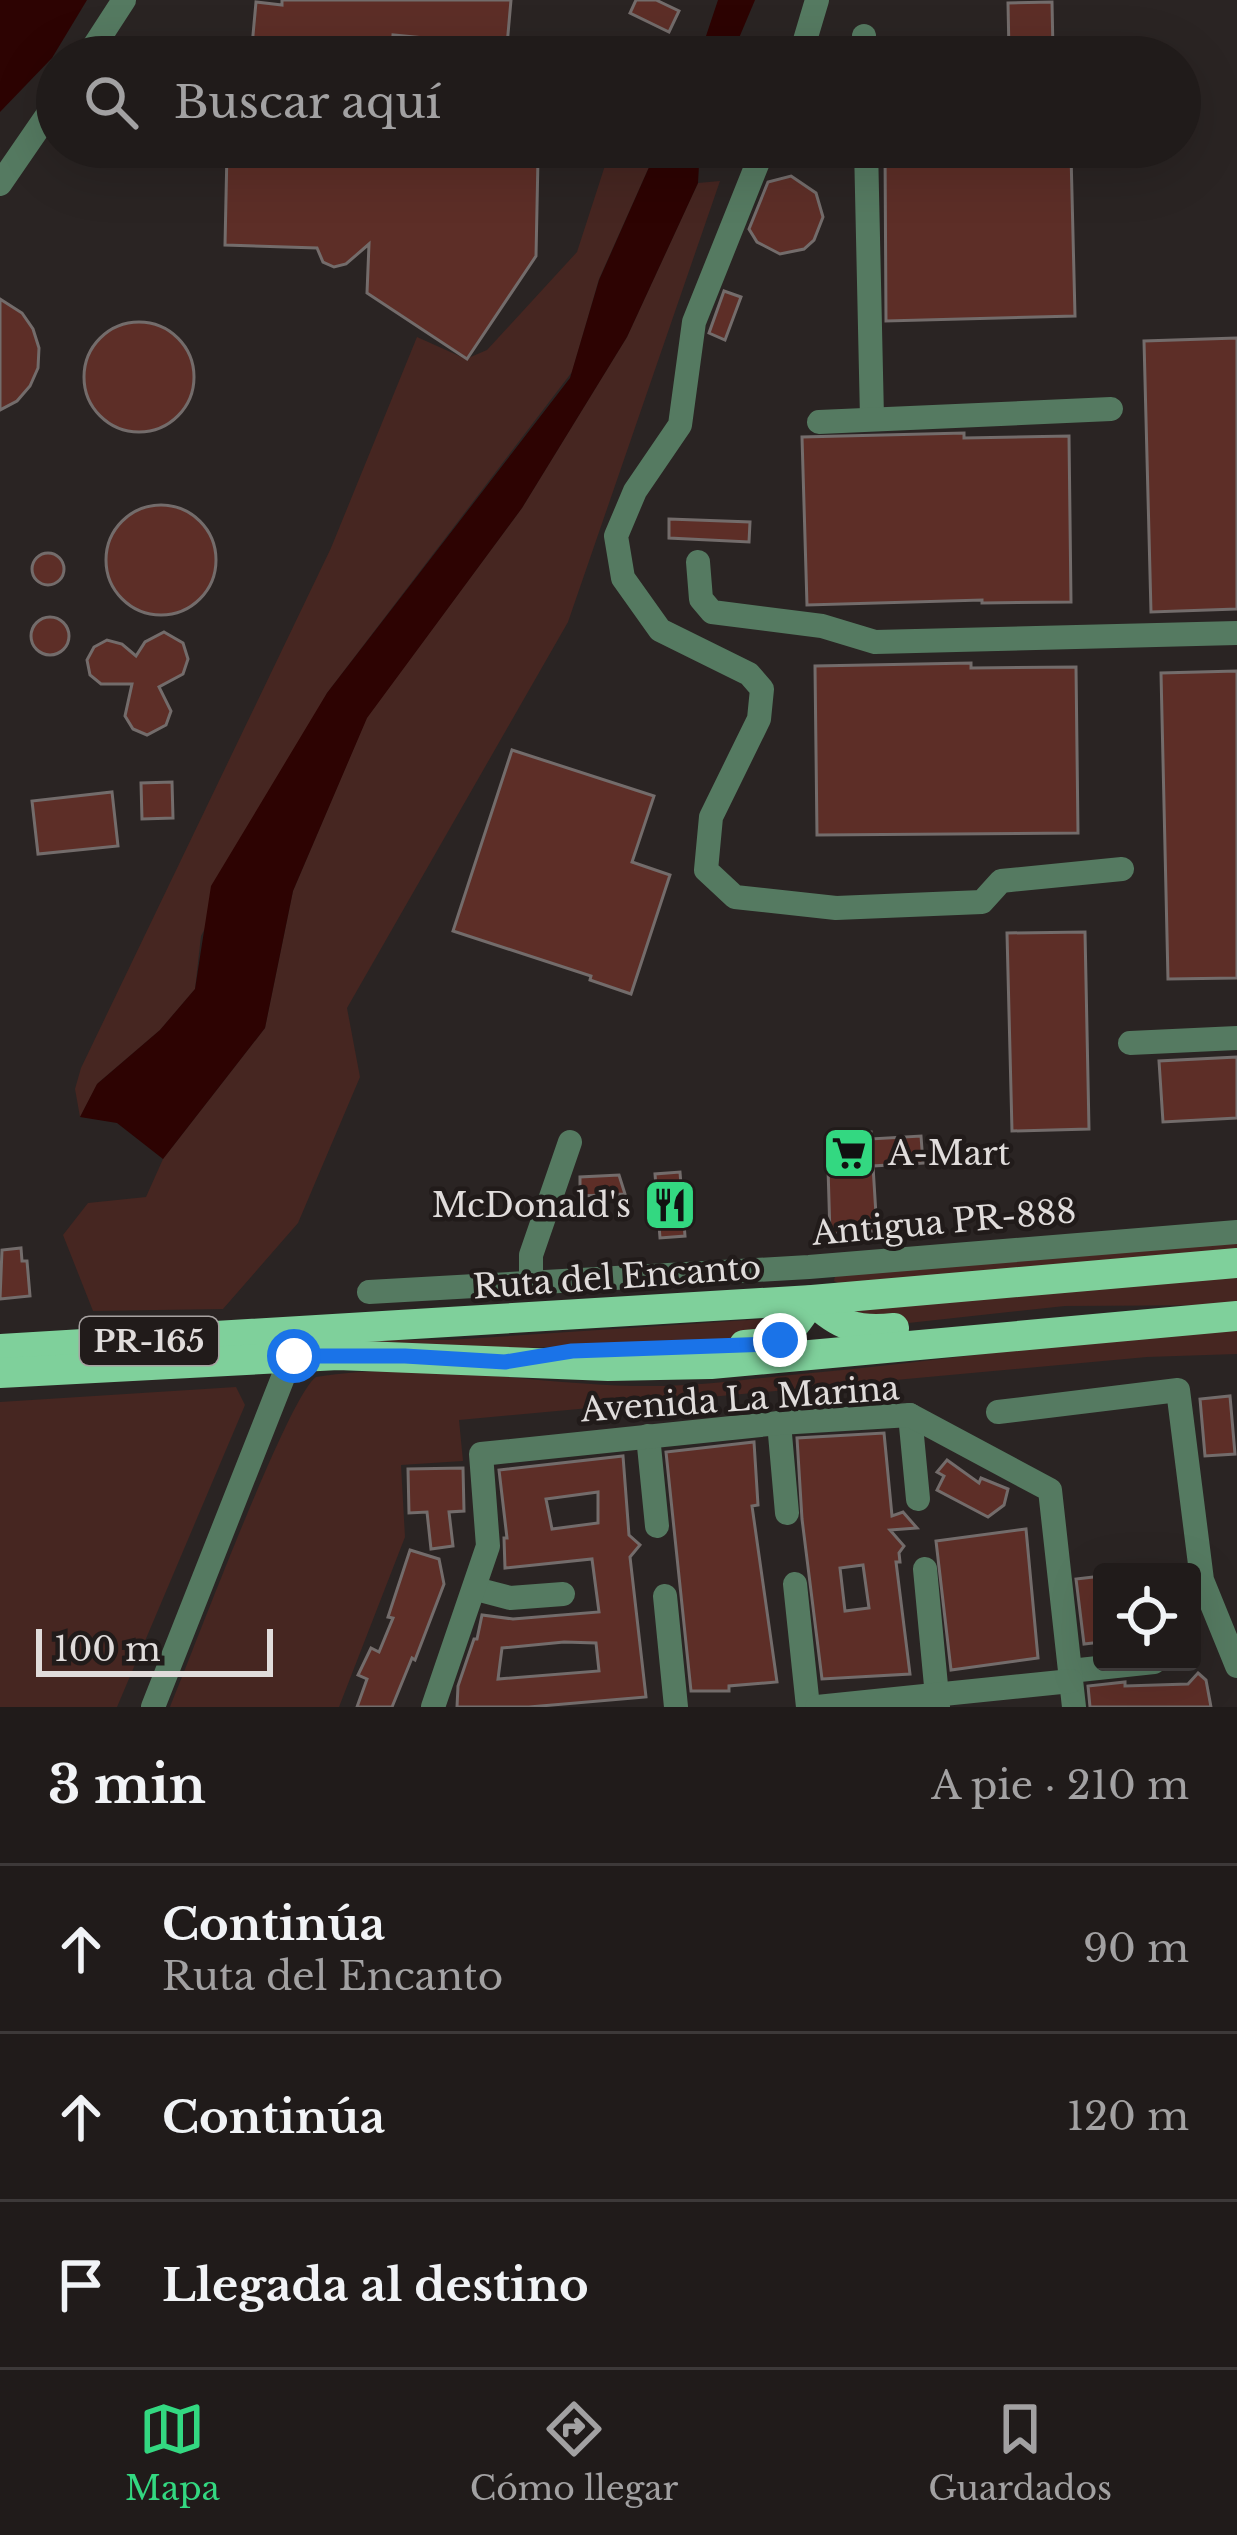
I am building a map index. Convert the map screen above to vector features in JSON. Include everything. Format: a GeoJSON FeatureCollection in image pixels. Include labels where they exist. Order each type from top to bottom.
{"type":"FeatureCollection","features":[{"type":"Feature","properties":{"kind":"main road","name":"Ruta del Encanto"},"geometry":{"type":"LineString","coordinates":[[0,1373],[1237,1263]]}},
{"type":"Feature","properties":{"kind":"main road"},"geometry":{"type":"LineString","coordinates":[[505,1362],[572,1351],[768,1344],[790,1332],[812,1300],[832,1319],[864,1331],[1078,1312],[1136,1323]]}},
{"type":"Feature","properties":{"kind":"main road","name":"Ruta del Encanto"},"geometry":{"type":"LineString","coordinates":[[0,1349],[296,1344],[505,1362],[711,1364],[1237,1316]]}},
{"type":"Feature","properties":{"kind":"street"},"geometry":{"type":"LineString","coordinates":[[101,36],[124,0]]}},
{"type":"Feature","properties":{"kind":"street"},"geometry":{"type":"LineString","coordinates":[[807,36],[818,0]]}},
{"type":"Feature","properties":{"kind":"street"},"geometry":{"type":"LineString","coordinates":[[0,184],[36,132]]}},
{"type":"Feature","properties":{"kind":"street"},"geometry":{"type":"LineString","coordinates":[[756,168],[694,322],[680,425],[635,491],[616,536],[623,578],[660,630],[749,674],[762,689],[759,719],[711,817],[706,870],[735,898],[836,908],[982,902],[1001,881],[1121,869]]}},
{"type":"Feature","properties":{"kind":"street"},"geometry":{"type":"LineString","coordinates":[[866,168],[872,418]]}},
{"type":"Feature","properties":{"kind":"street"},"geometry":{"type":"LineString","coordinates":[[819,422],[1111,409]]}},
{"type":"Feature","properties":{"kind":"street"},"geometry":{"type":"LineString","coordinates":[[698,562],[701,599],[712,612],[822,626],[875,642],[1237,633]]}},
{"type":"Feature","properties":{"kind":"street"},"geometry":{"type":"LineString","coordinates":[[1130,1043],[1237,1038]]}},
{"type":"Feature","properties":{"kind":"street"},"geometry":{"type":"LineString","coordinates":[[531,1280],[531,1256],[570,1142]]}},
{"type":"Feature","properties":{"kind":"street","name":"Antigua PR-888"},"geometry":{"type":"LineString","coordinates":[[369,1292],[809,1268],[1237,1232]]}},
{"type":"Feature","properties":{"kind":"street"},"geometry":{"type":"LineString","coordinates":[[809,1268],[812,1300]]}},
{"type":"Feature","properties":{"kind":"street"},"geometry":{"type":"LineString","coordinates":[[153,1707],[296,1344]]}},
{"type":"Feature","properties":{"kind":"street"},"geometry":{"type":"LineString","coordinates":[[998,1412],[1178,1390],[1202,1580],[1237,1666]]}},
{"type":"Feature","properties":{"kind":"street"},"geometry":{"type":"LineString","coordinates":[[910,1415],[918,1499]]}},
{"type":"Feature","properties":{"kind":"street","name":"Avenida La Marina"},"geometry":{"type":"LineString","coordinates":[[476,1589],[488,1546],[481,1454],[779,1423],[910,1415],[1049,1490],[1074,1707]]}},
{"type":"Feature","properties":{"kind":"street"},"geometry":{"type":"LineString","coordinates":[[779,1423],[788,1513]]}},
{"type":"Feature","properties":{"kind":"street"},"geometry":{"type":"LineString","coordinates":[[648,1436],[657,1526]]}},
{"type":"Feature","properties":{"kind":"street"},"geometry":{"type":"LineString","coordinates":[[925,1569],[938,1701]]}},
{"type":"Feature","properties":{"kind":"street"},"geometry":{"type":"LineString","coordinates":[[795,1584],[812,1707],[938,1701],[1101,1671]]}},
{"type":"Feature","properties":{"kind":"street"},"geometry":{"type":"LineString","coordinates":[[433,1707],[476,1589],[510,1598],[562,1594]]}},
{"type":"Feature","properties":{"kind":"street"},"geometry":{"type":"LineString","coordinates":[[665,1596],[676,1707]]}},
{"type":"Feature","properties":{"kind":"shaded area"},"geometry":{"type":"Polygon","coordinates":[[[0,0],[87,0],[65,36],[36,36],[36,75],[0,112],[0,0]]]}},
{"type":"Feature","properties":{"kind":"shaded area"},"geometry":{"type":"Polygon","coordinates":[[[718,0],[755,0],[740,36],[706,36],[718,0]]]}},
{"type":"Feature","properties":{"kind":"shaded area"},"geometry":{"type":"Polygon","coordinates":[[[604,168],[649,168],[599,279],[572,372],[327,693],[201,936],[195,989],[160,1030],[98,1083],[80,1117],[75,1089],[81,1068],[331,548],[417,337],[466,359],[487,350],[577,252],[604,168]]]}},
{"type":"Feature","properties":{"kind":"shaded area"},"geometry":{"type":"Polygon","coordinates":[[[649,168],[699,168],[698,183],[627,337],[522,508],[367,718],[293,891],[265,1028],[163,1159],[117,1123],[80,1117],[97,1084],[160,1030],[195,989],[211,886],[327,693],[570,378],[599,280],[649,168]]]}},
{"type":"Feature","properties":{"kind":"shaded area"},"geometry":{"type":"Polygon","coordinates":[[[720,181],[568,622],[347,1008],[360,1077],[298,1223],[223,1309],[93,1311],[63,1235],[88,1203],[146,1197],[163,1159],[265,1028],[293,891],[367,717],[522,508],[627,337],[698,183],[720,181]]]}},
{"type":"Feature","properties":{"kind":"shaded area"},"geometry":{"type":"Polygon","coordinates":[[[1237,1238],[1237,1250],[834,1281],[835,1276],[1237,1238]]]}},
{"type":"Feature","properties":{"kind":"shaded area"},"geometry":{"type":"Polygon","coordinates":[[[1237,1271],[1237,1305],[1065,1306],[881,1326],[856,1314],[856,1310],[1237,1271]]]}},
{"type":"Feature","properties":{"kind":"shaded area"},"geometry":{"type":"Polygon","coordinates":[[[764,1319],[774,1323],[774,1331],[763,1339],[441,1351],[338,1340],[448,1340],[764,1319]]]}},
{"type":"Feature","properties":{"kind":"shaded area"},"geometry":{"type":"Polygon","coordinates":[[[1237,1330],[1237,1354],[1147,1357],[459,1420],[463,1461],[401,1465],[405,1537],[339,1707],[170,1707],[263,1477],[316,1377],[401,1371],[679,1385],[1237,1330]]]}},
{"type":"Feature","properties":{"kind":"shaded area"},"geometry":{"type":"Polygon","coordinates":[[[236,1387],[245,1405],[117,1707],[0,1707],[0,1402],[236,1387]]]}},
{"type":"Feature","properties":{"kind":"building"},"geometry":{"type":"Polygon","coordinates":[[[282,0],[511,0],[508,36],[253,36],[256,2],[282,5],[282,0]]]}},
{"type":"Feature","properties":{"kind":"building"},"geometry":{"type":"Polygon","coordinates":[[[636,0],[656,0],[679,11],[669,32],[630,13],[636,0]]]}},
{"type":"Feature","properties":{"kind":"building"},"geometry":{"type":"Polygon","coordinates":[[[1052,2],[1053,36],[1009,36],[1008,3],[1052,2]]]}},
{"type":"Feature","properties":{"kind":"building"},"geometry":{"type":"Polygon","coordinates":[[[227,168],[538,168],[536,256],[467,359],[367,293],[369,244],[346,264],[334,267],[323,262],[317,248],[225,245],[227,168]]]}},
{"type":"Feature","properties":{"kind":"building"},"geometry":{"type":"Polygon","coordinates":[[[885,168],[1071,168],[1075,316],[886,321],[885,168]]]}},
{"type":"Feature","properties":{"kind":"building"},"geometry":{"type":"Polygon","coordinates":[[[791,176],[816,193],[823,217],[814,240],[804,249],[780,254],[757,242],[749,229],[768,182],[791,176]]]}},
{"type":"Feature","properties":{"kind":"building"},"geometry":{"type":"Polygon","coordinates":[[[724,291],[741,297],[725,340],[709,333],[724,291]]]}},
{"type":"Feature","properties":{"kind":"building"},"geometry":{"type":"Polygon","coordinates":[[[0,299],[22,313],[39,348],[38,368],[30,386],[0,410],[0,299]]]}},
{"type":"Feature","properties":{"kind":"building"},"geometry":{"type":"Polygon","coordinates":[[[139,322],[160,326],[178,338],[190,356],[194,377],[190,398],[178,416],[160,428],[139,432],[118,428],[100,416],[88,398],[84,377],[88,356],[100,338],[118,326],[139,322]]]}},
{"type":"Feature","properties":{"kind":"building"},"geometry":{"type":"Polygon","coordinates":[[[1237,338],[1237,609],[1151,612],[1144,341],[1237,338]]]}},
{"type":"Feature","properties":{"kind":"building"},"geometry":{"type":"Polygon","coordinates":[[[964,433],[964,438],[1069,436],[1071,602],[807,605],[802,437],[964,433]]]}},
{"type":"Feature","properties":{"kind":"building"},"geometry":{"type":"Polygon","coordinates":[[[161,505],[200,521],[216,560],[200,599],[161,615],[122,599],[106,560],[122,521],[161,505]]]}},
{"type":"Feature","properties":{"kind":"building"},"geometry":{"type":"Polygon","coordinates":[[[669,519],[750,522],[749,542],[669,538],[669,519]]]}},
{"type":"Feature","properties":{"kind":"building"},"geometry":{"type":"Polygon","coordinates":[[[48,553],[59,558],[64,569],[59,580],[48,585],[37,580],[32,569],[37,558],[48,553]]]}},
{"type":"Feature","properties":{"kind":"building"},"geometry":{"type":"Polygon","coordinates":[[[50,617],[63,623],[69,636],[63,649],[50,655],[37,649],[31,636],[37,623],[50,617]]]}},
{"type":"Feature","properties":{"kind":"building"},"geometry":{"type":"Polygon","coordinates":[[[164,632],[183,643],[188,659],[183,674],[159,687],[171,711],[166,725],[147,735],[133,729],[125,716],[132,684],[101,684],[90,675],[87,660],[94,647],[107,640],[122,644],[136,656],[145,642],[164,632]]]}},
{"type":"Feature","properties":{"kind":"building"},"geometry":{"type":"Polygon","coordinates":[[[971,663],[971,668],[1076,667],[1078,833],[817,835],[815,666],[971,663]]]}},
{"type":"Feature","properties":{"kind":"building"},"geometry":{"type":"Polygon","coordinates":[[[1237,671],[1237,978],[1168,979],[1161,673],[1237,671]]]}},
{"type":"Feature","properties":{"kind":"building"},"geometry":{"type":"Polygon","coordinates":[[[512,750],[654,796],[632,862],[670,875],[631,994],[590,980],[591,976],[453,931],[512,750]]]}},
{"type":"Feature","properties":{"kind":"building"},"geometry":{"type":"Polygon","coordinates":[[[172,782],[173,818],[142,819],[141,783],[172,782]]]}},
{"type":"Feature","properties":{"kind":"building"},"geometry":{"type":"Polygon","coordinates":[[[112,792],[118,846],[38,854],[32,801],[112,792]]]}},
{"type":"Feature","properties":{"kind":"building"},"geometry":{"type":"Polygon","coordinates":[[[1085,932],[1089,1129],[1012,1131],[1007,933],[1085,932]]]}},
{"type":"Feature","properties":{"kind":"building"},"geometry":{"type":"Polygon","coordinates":[[[1237,1057],[1237,1118],[1163,1122],[1159,1061],[1237,1057]]]}},
{"type":"Feature","properties":{"kind":"building"},"geometry":{"type":"Polygon","coordinates":[[[871,1132],[871,1139],[921,1136],[923,1163],[873,1166],[877,1231],[830,1234],[827,1135],[871,1132]]]}},
{"type":"Feature","properties":{"kind":"building","name":"McDonald's"},"geometry":{"type":"Polygon","coordinates":[[[680,1172],[685,1236],[660,1238],[655,1174],[680,1172]]]}},
{"type":"Feature","properties":{"kind":"building"},"geometry":{"type":"Polygon","coordinates":[[[619,1175],[625,1194],[580,1196],[580,1177],[619,1175]]]}},
{"type":"Feature","properties":{"kind":"building"},"geometry":{"type":"Polygon","coordinates":[[[21,1248],[30,1296],[0,1299],[2,1250],[21,1248]]]}},
{"type":"Feature","properties":{"kind":"building"},"geometry":{"type":"Polygon","coordinates":[[[1230,1396],[1235,1454],[1205,1456],[1200,1399],[1230,1396]]]}},
{"type":"Feature","properties":{"kind":"building"},"geometry":{"type":"Polygon","coordinates":[[[884,1433],[892,1516],[903,1512],[917,1528],[890,1530],[904,1546],[896,1562],[910,1674],[822,1679],[797,1438],[884,1433]],[[863,1565],[840,1568],[845,1611],[869,1608],[863,1565]]]}},
{"type":"Feature","properties":{"kind":"building"},"geometry":{"type":"Polygon","coordinates":[[[754,1442],[758,1505],[752,1506],[777,1682],[729,1686],[729,1691],[691,1691],[666,1452],[754,1442]]]}},
{"type":"Feature","properties":{"kind":"building"},"geometry":{"type":"Polygon","coordinates":[[[623,1456],[629,1535],[640,1545],[630,1557],[646,1697],[529,1707],[457,1707],[458,1686],[482,1615],[513,1619],[599,1612],[592,1559],[505,1568],[507,1538],[499,1470],[623,1456]],[[598,1492],[546,1499],[552,1529],[598,1523],[598,1492]],[[596,1643],[502,1648],[498,1679],[599,1671],[596,1643]]]}},
{"type":"Feature","properties":{"kind":"building"},"geometry":{"type":"Polygon","coordinates":[[[947,1460],[979,1483],[981,1478],[1008,1489],[1004,1505],[988,1517],[937,1490],[944,1476],[937,1472],[947,1460]]]}},
{"type":"Feature","properties":{"kind":"building"},"geometry":{"type":"Polygon","coordinates":[[[463,1468],[464,1511],[449,1512],[453,1546],[431,1549],[427,1512],[409,1513],[408,1469],[463,1468]]]}},
{"type":"Feature","properties":{"kind":"building"},"geometry":{"type":"Polygon","coordinates":[[[1026,1529],[1038,1658],[951,1670],[936,1541],[1026,1529]]]}},
{"type":"Feature","properties":{"kind":"building"},"geometry":{"type":"Polygon","coordinates":[[[410,1550],[439,1559],[444,1584],[392,1707],[357,1707],[367,1679],[358,1675],[371,1648],[379,1652],[410,1550]]]}},
{"type":"Feature","properties":{"kind":"building"},"geometry":{"type":"Polygon","coordinates":[[[1093,1577],[1093,1643],[1084,1644],[1076,1579],[1093,1577]]]}},
{"type":"Feature","properties":{"kind":"building"},"geometry":{"type":"Polygon","coordinates":[[[1198,1673],[1206,1680],[1211,1707],[1090,1707],[1088,1686],[1188,1684],[1198,1673]]]}},
{"type":"Feature","properties":{"kind":"place","name":"A-Mart"},"geometry":{"type":"Point","coordinates":[849,1153]}},
{"type":"Feature","properties":{"kind":"place","name":"McDonald's"},"geometry":{"type":"Point","coordinates":[670,1205]}},
{"type":"Feature","properties":{"kind":"route"},"geometry":{"type":"LineString","coordinates":[[294,1356],[505,1362],[572,1351],[780,1340]]}}]}
